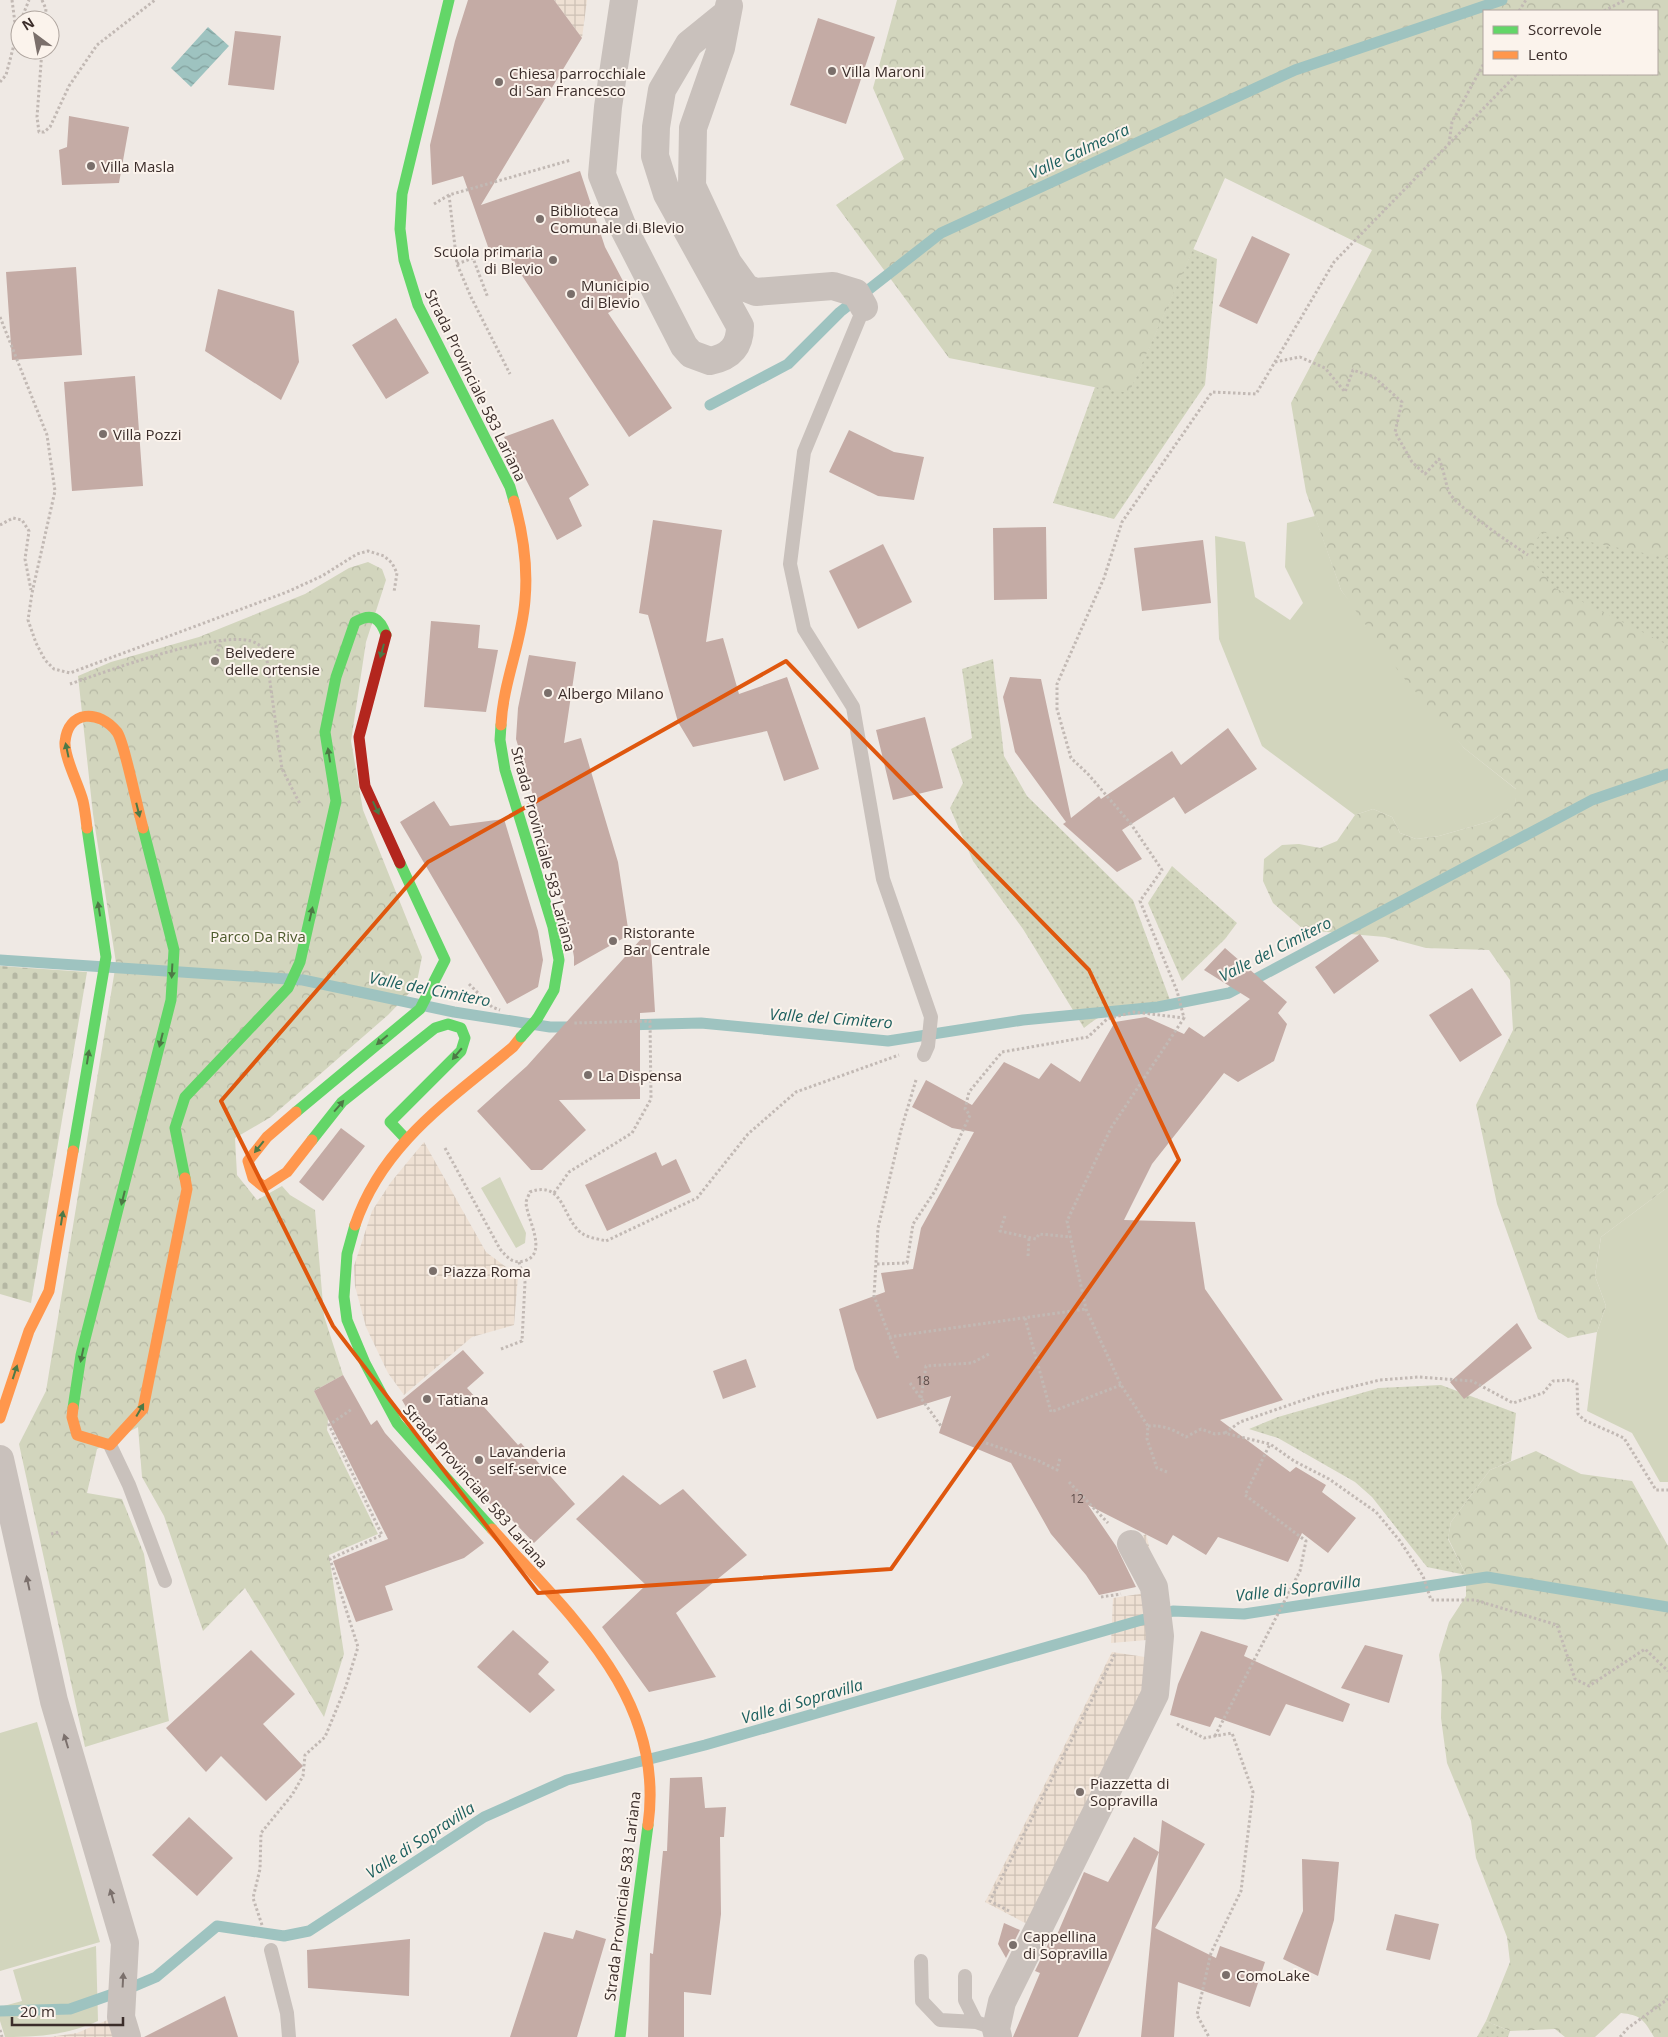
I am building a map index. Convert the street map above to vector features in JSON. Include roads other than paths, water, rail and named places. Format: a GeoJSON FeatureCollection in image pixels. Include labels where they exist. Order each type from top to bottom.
{"type":"FeatureCollection","features":[{"type":"Feature","properties":{"kind":"street","name":"Strada Provinciale 583 Lariana"},"geometry":{"type":"LineString","coordinates":[[449,0],[402,194],[400,229],[404,260],[418,305],[510,487],[521,525],[525,564],[525,601],[502,706],[500,740],[505,770],[552,927],[559,960],[554,990],[537,1019],[513,1047],[406,1139],[369,1188],[350,1240],[345,1276],[346,1317],[378,1394],[397,1423],[585,1632],[618,1679],[635,1712],[646,1747],[651,1782],[651,1806],[620,2037]]}},
{"type":"Feature","properties":{"kind":"street"},"geometry":{"type":"LineString","coordinates":[[624,0],[608,108],[602,175],[622,224],[684,346],[691,354],[710,361],[730,354],[738,342],[740,326],[667,194],[655,156],[656,127],[662,90],[689,44],[729,7]]}},
{"type":"Feature","properties":{"kind":"street"},"geometry":{"type":"LineString","coordinates":[[729,7],[721,48],[694,128],[692,186],[701,208],[728,263],[746,288],[756,292],[833,286],[860,300]]}},
{"type":"Feature","properties":{"kind":"street"},"geometry":{"type":"LineString","coordinates":[[0,1418],[29,1331],[50,1290],[106,957],[82,802],[65,745],[67,731],[76,720],[92,715],[102,718],[118,733],[174,950],[171,992],[120,1208],[81,1355],[72,1417],[77,1435],[110,1444],[143,1409],[187,1189],[175,1128],[185,1097],[288,988],[300,962],[336,801],[325,732],[336,677],[355,622],[363,617],[373,617],[382,623],[386,635],[359,737],[365,786],[445,960],[420,1009],[267,1137],[248,1160],[253,1178],[264,1187],[287,1172],[342,1102],[435,1028],[448,1024],[461,1028],[465,1038],[461,1051],[390,1122],[406,1139]]}},
{"type":"Feature","properties":{"kind":"street"},"geometry":{"type":"LineString","coordinates":[[0,1459],[54,1701],[125,1943],[124,2027]]}},
{"type":"Feature","properties":{"kind":"street"},"geometry":{"type":"LineString","coordinates":[[990,2029],[1155,1694],[1160,1636],[1154,1587],[1131,1544]]}},
{"type":"Feature","properties":{"kind":"lane"},"geometry":{"type":"LineString","coordinates":[[860,300],[804,452],[790,564],[804,629],[853,708],[883,879],[931,1017],[926,1050]]}},
{"type":"Feature","properties":{"kind":"lane"},"geometry":{"type":"LineString","coordinates":[[110,1444],[129,1485],[165,1581]]}},
{"type":"Feature","properties":{"kind":"lane"},"geometry":{"type":"LineString","coordinates":[[271,1950],[287,2013],[289,2037]]}},
{"type":"Feature","properties":{"kind":"lane"},"geometry":{"type":"LineString","coordinates":[[921,1961],[922,2001],[940,2020],[990,2029]]}},
{"type":"Feature","properties":{"kind":"lane"},"geometry":{"type":"LineString","coordinates":[[965,1976],[965,2000],[990,2029]]}},
{"type":"Feature","properties":{"kind":"water"},"geometry":{"type":"Polygon","coordinates":[[[208,27],[229,46],[191,87],[171,68],[208,27]]]}},
{"type":"Feature","properties":{"kind":"waterway","name":"Valle Galmeora"},"geometry":{"type":"LineString","coordinates":[[710,405],[788,364],[840,312],[941,233],[1295,70],[1502,0]]}},
{"type":"Feature","properties":{"kind":"waterway","name":"Valle del Cimitero"},"geometry":{"type":"LineString","coordinates":[[624,1025],[701,1023],[888,1041],[1023,1020],[1158,1007],[1229,993],[1592,800],[1668,774]]}},
{"type":"Feature","properties":{"kind":"waterway","name":"Valle del Cimitero"},"geometry":{"type":"LineString","coordinates":[[0,960],[303,980],[454,1012],[550,1027],[576,1027]]}},
{"type":"Feature","properties":{"kind":"waterway","name":"Valle di Sopravilla"},"geometry":{"type":"LineString","coordinates":[[0,2011],[70,2009],[130,1988],[156,1977],[217,1926],[284,1936],[309,1931],[484,1817],[567,1780],[705,1745],[1173,1611],[1244,1614],[1487,1577],[1668,1607]]}},
{"type":"Feature","properties":{"kind":"place","name":"Villa Maroni"},"geometry":{"type":"Point","coordinates":[832,71]}},
{"type":"Feature","properties":{"kind":"place","name":"Chiesa parrocchiale di San Francesco"},"geometry":{"type":"Point","coordinates":[499,82]}},
{"type":"Feature","properties":{"kind":"place","name":"Villa Masla"},"geometry":{"type":"Point","coordinates":[91,166]}},
{"type":"Feature","properties":{"kind":"place","name":"Biblioteca Comunale di Blevio"},"geometry":{"type":"Point","coordinates":[540,219]}},
{"type":"Feature","properties":{"kind":"place","name":"Scuola primaria di Blevio"},"geometry":{"type":"Point","coordinates":[553,260]}},
{"type":"Feature","properties":{"kind":"place","name":"Municipio di Blevio"},"geometry":{"type":"Point","coordinates":[571,294]}},
{"type":"Feature","properties":{"kind":"place","name":"Villa Pozzi"},"geometry":{"type":"Point","coordinates":[103,434]}},
{"type":"Feature","properties":{"kind":"place","name":"Belvedere delle ortensie"},"geometry":{"type":"Point","coordinates":[215,661]}},
{"type":"Feature","properties":{"kind":"place","name":"Albergo Milano"},"geometry":{"type":"Point","coordinates":[548,693]}},
{"type":"Feature","properties":{"kind":"place","name":"Ristorante Bar Centrale"},"geometry":{"type":"Point","coordinates":[613,941]}},
{"type":"Feature","properties":{"kind":"place","name":"La Dispensa"},"geometry":{"type":"Point","coordinates":[588,1075]}},
{"type":"Feature","properties":{"kind":"place","name":"Piazza Roma"},"geometry":{"type":"Point","coordinates":[433,1271]}},
{"type":"Feature","properties":{"kind":"place","name":"Tatiana"},"geometry":{"type":"Point","coordinates":[427,1399]}},
{"type":"Feature","properties":{"kind":"place","name":"Lavanderia self-service"},"geometry":{"type":"Point","coordinates":[479,1460]}},
{"type":"Feature","properties":{"kind":"place","name":"Piazzetta di Sopravilla"},"geometry":{"type":"Point","coordinates":[1080,1792]}},
{"type":"Feature","properties":{"kind":"place","name":"Cappellina di Sopravilla"},"geometry":{"type":"Point","coordinates":[1013,1945]}},
{"type":"Feature","properties":{"kind":"place","name":"ComoLake"},"geometry":{"type":"Point","coordinates":[1226,1975]}},
{"type":"Feature","properties":{"kind":"park label","name":"Parco Da Riva"},"geometry":{"type":"Point","coordinates":[258,936]}}]}
